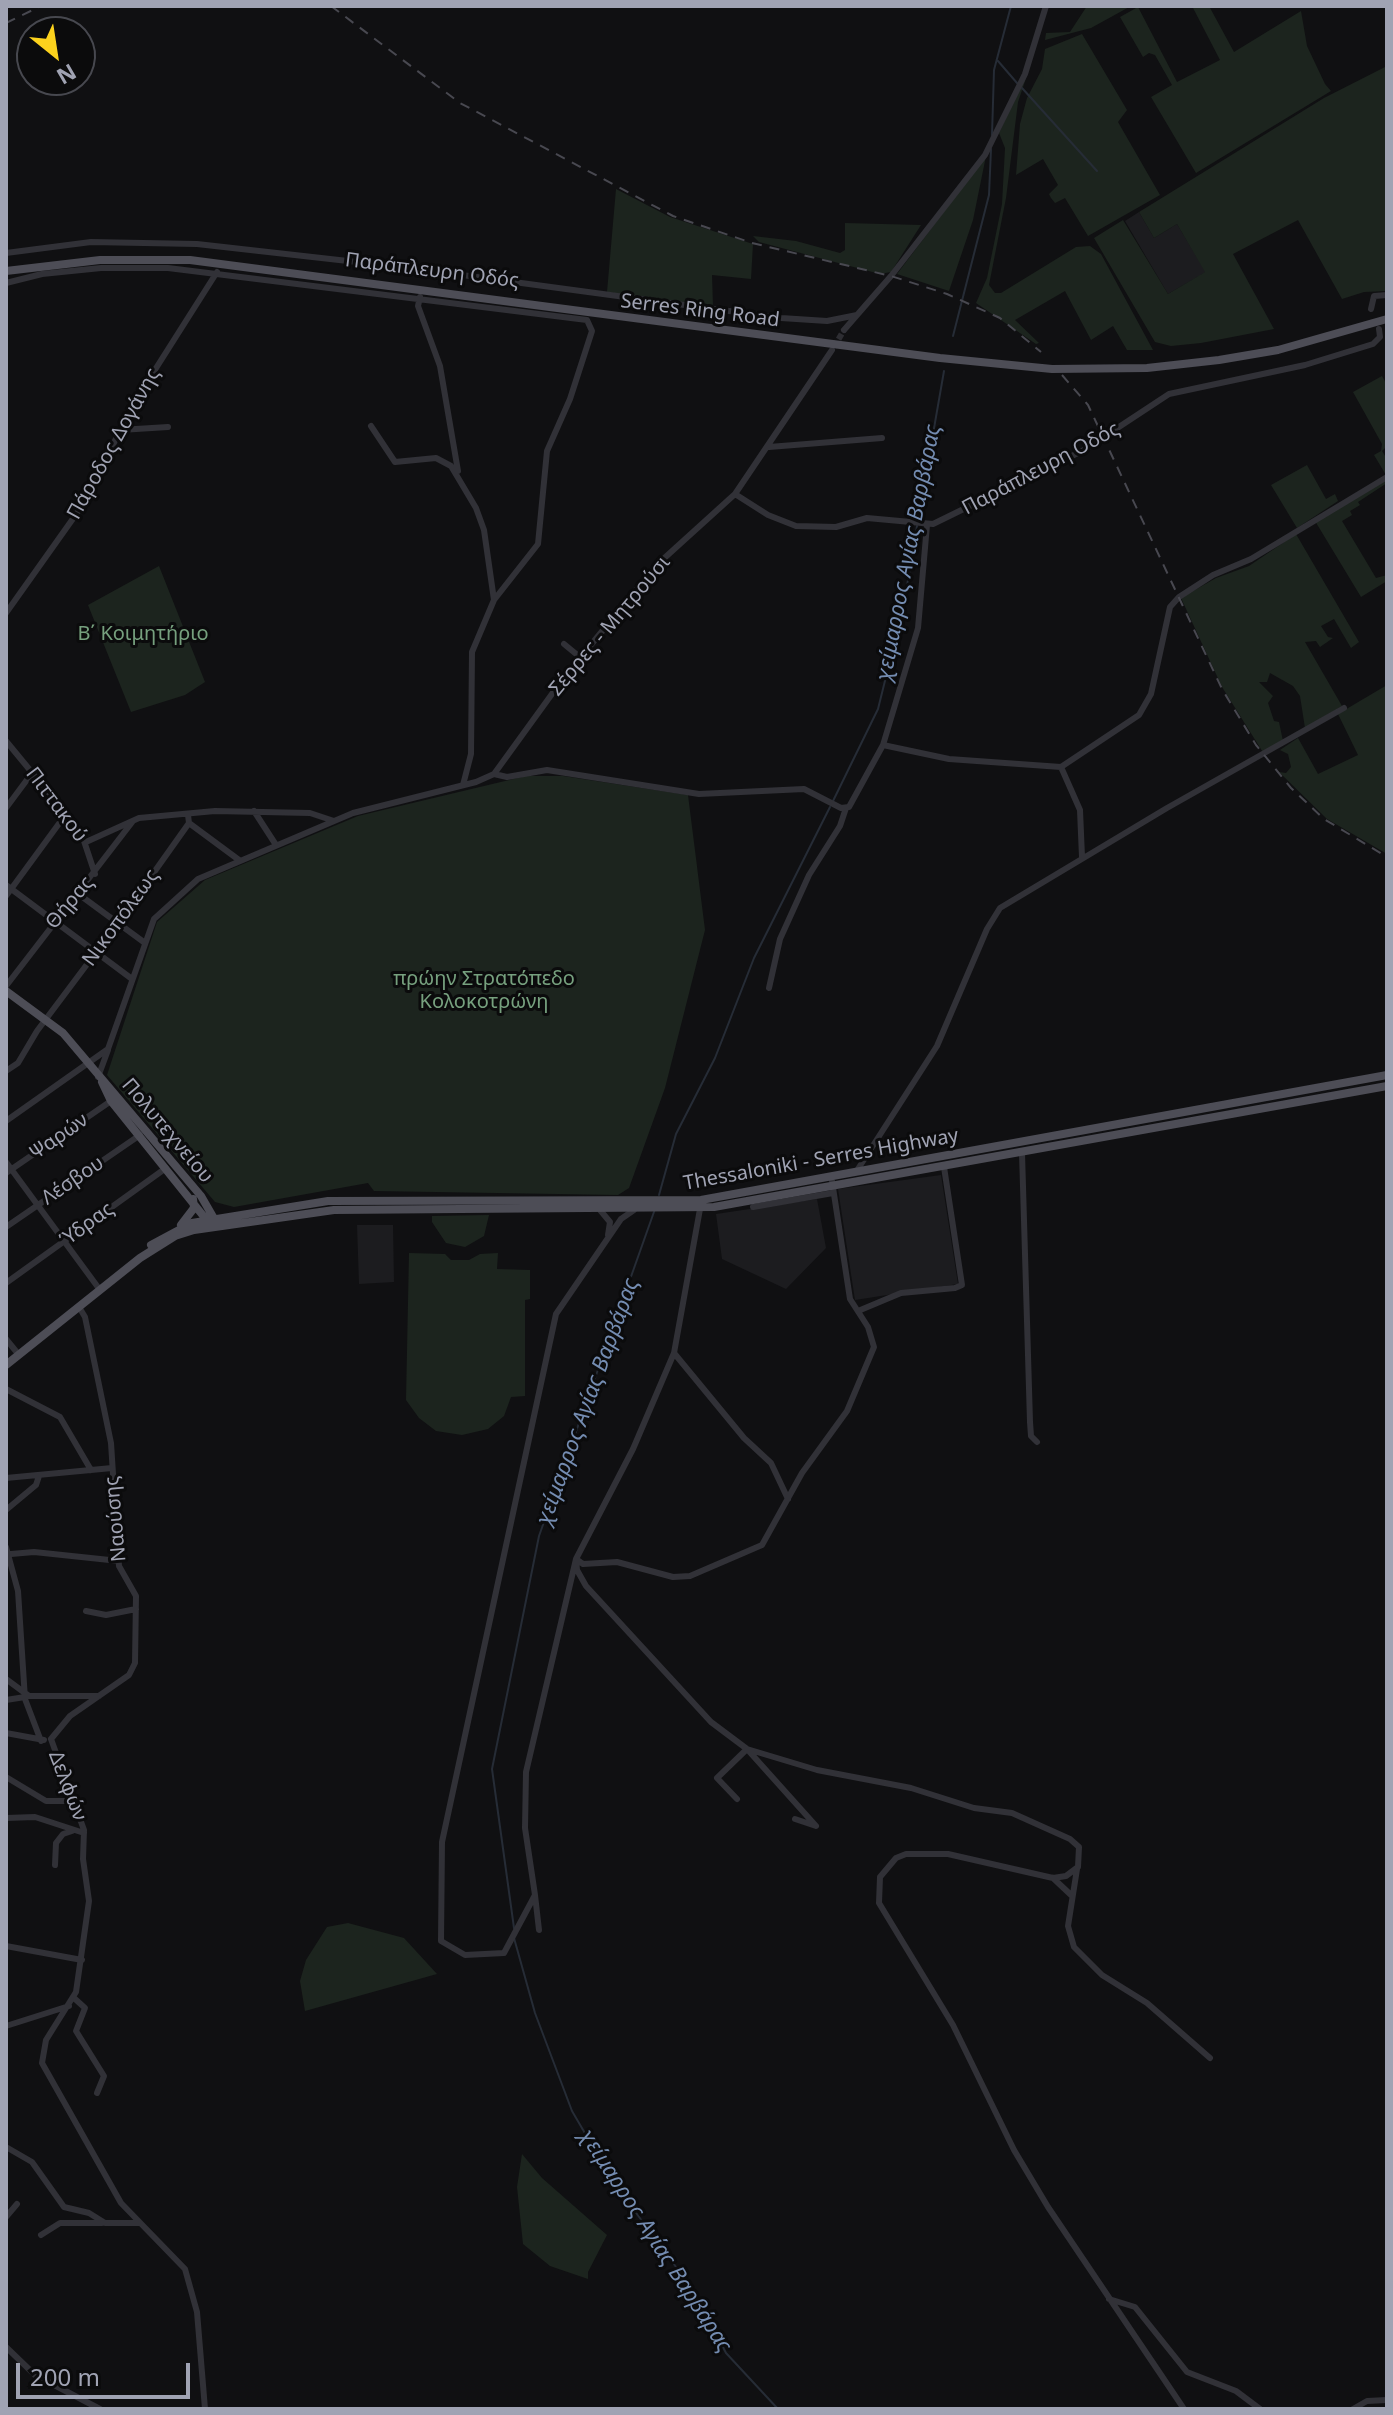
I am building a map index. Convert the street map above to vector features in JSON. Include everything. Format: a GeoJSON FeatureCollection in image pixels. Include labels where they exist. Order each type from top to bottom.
{"type":"FeatureCollection","features":[{"type":"Feature","properties":{"kind":"main road","name":"Serres Ring Road"},"geometry":{"type":"LineString","coordinates":[[6,271],[100,260],[203,261],[940,358],[1052,369],[1147,368],[1219,360],[1291,347],[1387,319]]}},
{"type":"Feature","properties":{"kind":"main road","name":"Πολυτεχνείου"},"geometry":{"type":"LineString","coordinates":[[6,989],[47,1019],[88,1064],[206,1202],[213,1223]]}},
{"type":"Feature","properties":{"kind":"main road","name":"Thessaloniki - Serres Highway"},"geometry":{"type":"LineString","coordinates":[[832,1186],[856,1173],[1387,1075]]}},
{"type":"Feature","properties":{"kind":"main road","name":"Πολυτεχνείου"},"geometry":{"type":"LineString","coordinates":[[100,1079],[111,1101],[213,1223]]}},
{"type":"Feature","properties":{"kind":"main road","name":"Thessaloniki - Serres Highway"},"geometry":{"type":"LineString","coordinates":[[681,1205],[700,1209],[1387,1086]]}},
{"type":"Feature","properties":{"kind":"main road"},"geometry":{"type":"LineString","coordinates":[[140,1258],[151,1245],[181,1226],[194,1208],[193,1199]]}},
{"type":"Feature","properties":{"kind":"main road","name":"Thessaloniki - Serres Highway"},"geometry":{"type":"LineString","coordinates":[[213,1223],[239,1214],[343,1200],[637,1207]]}},
{"type":"Feature","properties":{"kind":"main road","name":"Thessaloniki - Serres Highway"},"geometry":{"type":"LineString","coordinates":[[213,1223],[334,1210],[600,1210],[752,1200]]}},
{"type":"Feature","properties":{"kind":"main road"},"geometry":{"type":"LineString","coordinates":[[206,1202],[239,1214]]}},
{"type":"Feature","properties":{"kind":"main road"},"geometry":{"type":"LineString","coordinates":[[181,1226],[213,1223]]}},
{"type":"Feature","properties":{"kind":"main road"},"geometry":{"type":"LineString","coordinates":[[6,1365],[140,1258],[180,1234],[213,1223]]}},
{"type":"Feature","properties":{"kind":"street"},"geometry":{"type":"LineString","coordinates":[[844,330],[985,155],[1025,74],[1046,6]]}},
{"type":"Feature","properties":{"kind":"street","name":"Παράπλευρη Οδός"},"geometry":{"type":"LineString","coordinates":[[6,253],[91,242],[222,245],[781,318],[827,321],[857,315]]}},
{"type":"Feature","properties":{"kind":"street"},"geometry":{"type":"LineString","coordinates":[[6,283],[42,274],[101,268],[217,272],[578,318],[591,325],[574,386],[547,451],[538,544],[494,600],[472,652],[471,754],[463,785]]}},
{"type":"Feature","properties":{"kind":"street","name":"Πάροδος Δογάνης"},"geometry":{"type":"LineString","coordinates":[[6,613],[77,513],[120,430],[217,272]]}},
{"type":"Feature","properties":{"kind":"street"},"geometry":{"type":"LineString","coordinates":[[1371,309],[1374,296],[1387,295]]}},
{"type":"Feature","properties":{"kind":"street"},"geometry":{"type":"LineString","coordinates":[[420,297],[418,306],[423,324],[440,366],[459,475],[484,530],[494,600]]}},
{"type":"Feature","properties":{"kind":"street","name":"Παράπλευρη Οδός"},"geometry":{"type":"LineString","coordinates":[[924,526],[950,518],[1084,450],[1169,394],[1305,365],[1373,344],[1380,337],[1379,329]]}},
{"type":"Feature","properties":{"kind":"street","name":"Σέρρες - Μητρούσι"},"geometry":{"type":"LineString","coordinates":[[494,774],[581,658],[660,562],[735,494],[832,350]]}},
{"type":"Feature","properties":{"kind":"street"},"geometry":{"type":"LineString","coordinates":[[371,426],[395,462],[436,458],[459,475]]}},
{"type":"Feature","properties":{"kind":"street"},"geometry":{"type":"LineString","coordinates":[[120,430],[168,427]]}},
{"type":"Feature","properties":{"kind":"street"},"geometry":{"type":"LineString","coordinates":[[769,447],[882,438]]}},
{"type":"Feature","properties":{"kind":"street"},"geometry":{"type":"LineString","coordinates":[[883,745],[949,759],[1061,767],[1139,715],[1151,694],[1170,607],[1179,597],[1213,575],[1251,559],[1387,477]]}},
{"type":"Feature","properties":{"kind":"street"},"geometry":{"type":"LineString","coordinates":[[735,494],[768,515],[796,526],[836,527],[867,518],[924,526],[921,615],[883,745],[857,795],[843,808],[840,826],[809,875],[780,939],[769,988]]}},
{"type":"Feature","properties":{"kind":"street"},"geometry":{"type":"LineString","coordinates":[[564,644],[581,658]]}},
{"type":"Feature","properties":{"kind":"street"},"geometry":{"type":"LineString","coordinates":[[856,1173],[944,1034],[994,915],[1007,902],[1344,708]]}},
{"type":"Feature","properties":{"kind":"street","name":"Πιττακού"},"geometry":{"type":"LineString","coordinates":[[6,741],[86,842],[95,874]]}},
{"type":"Feature","properties":{"kind":"street"},"geometry":{"type":"LineString","coordinates":[[1061,767],[1080,810],[1082,857]]}},
{"type":"Feature","properties":{"kind":"street"},"geometry":{"type":"LineString","coordinates":[[100,1079],[154,919],[165,906],[205,874],[334,821],[494,774],[507,777],[547,770],[699,794],[804,789],[843,808]]}},
{"type":"Feature","properties":{"kind":"street"},"geometry":{"type":"LineString","coordinates":[[6,808],[32,773]]}},
{"type":"Feature","properties":{"kind":"street"},"geometry":{"type":"LineString","coordinates":[[254,811],[276,845]]}},
{"type":"Feature","properties":{"kind":"street"},"geometry":{"type":"LineString","coordinates":[[86,842],[134,820],[189,819],[203,812],[310,813],[334,821]]}},
{"type":"Feature","properties":{"kind":"street"},"geometry":{"type":"LineString","coordinates":[[310,813],[318,820],[314,829]]}},
{"type":"Feature","properties":{"kind":"street"},"geometry":{"type":"LineString","coordinates":[[6,896],[8,887],[66,814]]}},
{"type":"Feature","properties":{"kind":"street"},"geometry":{"type":"LineString","coordinates":[[189,819],[239,860]]}},
{"type":"Feature","properties":{"kind":"street","name":"Νικοπόλεως"},"geometry":{"type":"LineString","coordinates":[[6,1071],[18,1063],[189,819]]}},
{"type":"Feature","properties":{"kind":"street","name":"Θήρας"},"geometry":{"type":"LineString","coordinates":[[6,989],[54,920],[95,874],[134,820]]}},
{"type":"Feature","properties":{"kind":"street"},"geometry":{"type":"LineString","coordinates":[[8,887],[132,979]]}},
{"type":"Feature","properties":{"kind":"street"},"geometry":{"type":"LineString","coordinates":[[77,893],[145,943]]}},
{"type":"Feature","properties":{"kind":"street"},"geometry":{"type":"LineString","coordinates":[[6,1121],[108,1049]]}},
{"type":"Feature","properties":{"kind":"street","name":"Ψαρών"},"geometry":{"type":"LineString","coordinates":[[9,1172],[111,1101]]}},
{"type":"Feature","properties":{"kind":"street","name":"Λέσβου"},"geometry":{"type":"LineString","coordinates":[[6,1227],[140,1135]]}},
{"type":"Feature","properties":{"kind":"street"},"geometry":{"type":"LineString","coordinates":[[1022,1153],[1030,1422],[1031,1436],[1037,1442]]}},
{"type":"Feature","properties":{"kind":"street"},"geometry":{"type":"LineString","coordinates":[[6,1162],[9,1172],[100,1290]]}},
{"type":"Feature","properties":{"kind":"street"},"geometry":{"type":"LineString","coordinates":[[858,1311],[901,1293],[962,1286],[944,1167]]}},
{"type":"Feature","properties":{"kind":"street","name":"Ύδρας"},"geometry":{"type":"LineString","coordinates":[[6,1283],[167,1168]]}},
{"type":"Feature","properties":{"kind":"street"},"geometry":{"type":"LineString","coordinates":[[576,1559],[583,1564],[617,1562],[673,1577],[690,1576],[763,1545],[802,1473],[838,1427],[873,1354],[871,1333],[850,1299],[832,1186]]}},
{"type":"Feature","properties":{"kind":"street"},"geometry":{"type":"LineString","coordinates":[[535,1895],[504,1953],[465,1955],[441,1941],[442,1842],[556,1314],[624,1216],[637,1207]]}},
{"type":"Feature","properties":{"kind":"street"},"geometry":{"type":"LineString","coordinates":[[539,1930],[525,1828],[526,1772],[576,1559],[633,1449],[674,1353],[700,1209]]}},
{"type":"Feature","properties":{"kind":"street"},"geometry":{"type":"LineString","coordinates":[[600,1210],[610,1224],[605,1242]]}},
{"type":"Feature","properties":{"kind":"street","name":"Ναούσης"},"geometry":{"type":"LineString","coordinates":[[51,1739],[64,1722],[133,1669],[134,1590],[123,1575],[119,1561],[111,1443],[86,1321],[79,1307]]}},
{"type":"Feature","properties":{"kind":"street"},"geometry":{"type":"LineString","coordinates":[[6,1339],[19,1355]]}},
{"type":"Feature","properties":{"kind":"street"},"geometry":{"type":"LineString","coordinates":[[674,1353],[744,1438],[771,1463],[788,1499]]}},
{"type":"Feature","properties":{"kind":"street"},"geometry":{"type":"LineString","coordinates":[[6,1389],[60,1417],[91,1470]]}},
{"type":"Feature","properties":{"kind":"street"},"geometry":{"type":"LineString","coordinates":[[6,1478],[112,1468]]}},
{"type":"Feature","properties":{"kind":"street"},"geometry":{"type":"LineString","coordinates":[[6,1510],[36,1485],[39,1476]]}},
{"type":"Feature","properties":{"kind":"street","name":"Δελφών"},"geometry":{"type":"LineString","coordinates":[[6,1547],[11,1554],[18,1591],[25,1695],[41,1741]]}},
{"type":"Feature","properties":{"kind":"street"},"geometry":{"type":"LineString","coordinates":[[11,1554],[34,1552],[119,1561]]}},
{"type":"Feature","properties":{"kind":"street"},"geometry":{"type":"LineString","coordinates":[[576,1559],[586,1586],[711,1722],[747,1749],[816,1826],[795,1819]]}},
{"type":"Feature","properties":{"kind":"street"},"geometry":{"type":"LineString","coordinates":[[96,1602],[89,1611],[110,1615],[136,1609]]}},
{"type":"Feature","properties":{"kind":"street"},"geometry":{"type":"LineString","coordinates":[[6,1679],[25,1695]]}},
{"type":"Feature","properties":{"kind":"street"},"geometry":{"type":"LineString","coordinates":[[6,1700],[25,1695],[99,1696]]}},
{"type":"Feature","properties":{"kind":"street"},"geometry":{"type":"LineString","coordinates":[[6,1733],[41,1741],[51,1739]]}},
{"type":"Feature","properties":{"kind":"street","name":"Δελφών"},"geometry":{"type":"LineString","coordinates":[[51,1739],[84,1833],[83,1859],[89,1901],[74,1998]]}},
{"type":"Feature","properties":{"kind":"street"},"geometry":{"type":"LineString","coordinates":[[737,1799],[717,1778],[747,1749]]}},
{"type":"Feature","properties":{"kind":"street"},"geometry":{"type":"LineString","coordinates":[[747,1749],[817,1770],[911,1788],[974,1808],[1012,1813],[1075,1842],[1081,1853],[1071,1895],[1068,1926],[1074,1947],[1102,1975],[1147,2003],[1210,2058]]}},
{"type":"Feature","properties":{"kind":"street"},"geometry":{"type":"LineString","coordinates":[[6,1777],[46,1801],[74,1801]]}},
{"type":"Feature","properties":{"kind":"street"},"geometry":{"type":"LineString","coordinates":[[6,1818],[35,1817],[84,1833]]}},
{"type":"Feature","properties":{"kind":"street"},"geometry":{"type":"LineString","coordinates":[[55,1865],[56,1842],[72,1831]]}},
{"type":"Feature","properties":{"kind":"street"},"geometry":{"type":"LineString","coordinates":[[1078,1867],[1066,1876],[1053,1878],[985,1860],[917,1852],[896,1858],[886,1868],[878,1888],[879,1903],[953,2025],[1021,2161],[1184,2409]]}},
{"type":"Feature","properties":{"kind":"street"},"geometry":{"type":"LineString","coordinates":[[1053,1878],[1071,1895]]}},
{"type":"Feature","properties":{"kind":"street"},"geometry":{"type":"LineString","coordinates":[[6,1946],[82,1960]]}},
{"type":"Feature","properties":{"kind":"street"},"geometry":{"type":"LineString","coordinates":[[97,2093],[104,2076],[76,2031],[85,2008],[74,1998],[46,2040],[42,2063],[121,2203],[185,2269],[198,2324],[205,2409]]}},
{"type":"Feature","properties":{"kind":"street"},"geometry":{"type":"LineString","coordinates":[[6,2026],[69,2006]]}},
{"type":"Feature","properties":{"kind":"street"},"geometry":{"type":"LineString","coordinates":[[6,2147],[32,2162],[60,2205],[89,2213],[105,2223]]}},
{"type":"Feature","properties":{"kind":"street"},"geometry":{"type":"LineString","coordinates":[[6,2217],[17,2204]]}},
{"type":"Feature","properties":{"kind":"street"},"geometry":{"type":"LineString","coordinates":[[41,2235],[60,2223],[138,2223]]}},
{"type":"Feature","properties":{"kind":"street"},"geometry":{"type":"LineString","coordinates":[[1109,2299],[1135,2307],[1187,2372],[1236,2391],[1260,2409]]}},
{"type":"Feature","properties":{"kind":"street"},"geometry":{"type":"LineString","coordinates":[[6,2347],[35,2375],[100,2409]]}},
{"type":"Feature","properties":{"kind":"street"},"geometry":{"type":"LineString","coordinates":[[1353,2409],[1367,2401],[1387,2400]]}},
{"type":"Feature","properties":{"kind":"shaded area"},"geometry":{"type":"Polygon","coordinates":[[[1139,212],[1154,238],[1177,224],[1206,272],[1168,294],[1125,221],[1139,212]]]}},
{"type":"Feature","properties":{"kind":"shaded area"},"geometry":{"type":"Polygon","coordinates":[[[941,1175],[958,1284],[855,1300],[838,1189],[941,1175]]]}},
{"type":"Feature","properties":{"kind":"shaded area"},"geometry":{"type":"Polygon","coordinates":[[[817,1199],[826,1248],[786,1289],[722,1259],[716,1214],[817,1199]]]}},
{"type":"Feature","properties":{"kind":"shaded area"},"geometry":{"type":"Polygon","coordinates":[[[357,1225],[393,1225],[394,1282],[359,1284],[357,1225]]]}},
{"type":"Feature","properties":{"kind":"green space"},"geometry":{"type":"Polygon","coordinates":[[[1087,6],[1131,6],[1091,28],[1045,40],[1046,33],[1070,32],[1087,6]]]}},
{"type":"Feature","properties":{"kind":"green space"},"geometry":{"type":"Polygon","coordinates":[[[1192,6],[1209,6],[1234,52],[1301,11],[1307,46],[1331,91],[1196,173],[1151,97],[1172,85],[1155,55],[1149,53],[1143,57],[1120,17],[1138,7],[1177,82],[1220,60],[1192,6]]]}},
{"type":"Feature","properties":{"kind":"green space"},"geometry":{"type":"Polygon","coordinates":[[[1082,34],[1127,110],[1118,122],[1160,195],[1088,236],[1065,198],[1055,203],[1051,198],[1049,194],[1058,185],[1043,159],[1016,175],[1020,124],[1027,98],[1042,69],[1045,49],[1082,34]]]}},
{"type":"Feature","properties":{"kind":"green space"},"geometry":{"type":"Polygon","coordinates":[[[1031,63],[1018,102],[1006,198],[989,285],[995,293],[1001,293],[1076,247],[1090,246],[1101,254],[1153,350],[1127,350],[1113,326],[1091,340],[1065,291],[1015,320],[1039,343],[1036,344],[976,303],[987,278],[1002,204],[1005,148],[999,133],[1031,63]]]}},
{"type":"Feature","properties":{"kind":"green space"},"geometry":{"type":"Polygon","coordinates":[[[1387,66],[1387,291],[1364,292],[1342,299],[1298,220],[1233,254],[1274,329],[1201,343],[1171,346],[1155,342],[1094,238],[1123,220],[1168,294],[1205,272],[1177,224],[1154,238],[1139,212],[1324,98],[1387,66]]]}},
{"type":"Feature","properties":{"kind":"green space"},"geometry":{"type":"Polygon","coordinates":[[[986,156],[973,220],[949,291],[897,274],[986,156]]]}},
{"type":"Feature","properties":{"kind":"green space"},"geometry":{"type":"Polygon","coordinates":[[[616,189],[670,217],[753,244],[751,279],[712,275],[713,306],[607,292],[616,189]]]}},
{"type":"Feature","properties":{"kind":"green space"},"geometry":{"type":"Polygon","coordinates":[[[845,223],[921,225],[891,272],[880,274],[759,242],[753,236],[796,241],[840,253],[845,250],[845,223]]]}},
{"type":"Feature","properties":{"kind":"green space"},"geometry":{"type":"Polygon","coordinates":[[[1382,376],[1387,385],[1387,446],[1382,451],[1387,459],[1386,475],[1374,455],[1381,451],[1382,444],[1353,392],[1382,376]]]}},
{"type":"Feature","properties":{"kind":"green space"},"geometry":{"type":"Polygon","coordinates":[[[1307,465],[1326,499],[1335,494],[1338,501],[1297,528],[1271,485],[1307,465]]]}},
{"type":"Feature","properties":{"kind":"green space"},"geometry":{"type":"Polygon","coordinates":[[[1387,478],[1387,483],[1358,502],[1360,505],[1350,511],[1352,515],[1342,521],[1376,578],[1387,575],[1387,581],[1361,597],[1315,521],[1387,478]]]}},
{"type":"Feature","properties":{"kind":"green space"},"geometry":{"type":"Polygon","coordinates":[[[1296,534],[1359,642],[1351,648],[1334,619],[1321,626],[1328,637],[1333,638],[1320,647],[1316,641],[1305,642],[1342,706],[1305,728],[1300,696],[1293,686],[1270,673],[1267,682],[1259,682],[1273,696],[1268,703],[1274,721],[1279,722],[1283,741],[1264,754],[1222,687],[1181,598],[1216,578],[1249,566],[1296,534]]]}},
{"type":"Feature","properties":{"kind":"green space","name":"Β΄ Κοιμητήριο"},"geometry":{"type":"Polygon","coordinates":[[[159,566],[205,682],[185,695],[131,712],[88,605],[159,566]]]}},
{"type":"Feature","properties":{"kind":"green space"},"geometry":{"type":"Polygon","coordinates":[[[1387,685],[1387,854],[1327,819],[1279,772],[1286,773],[1291,767],[1288,754],[1280,750],[1298,738],[1318,774],[1358,755],[1338,714],[1387,685]]]}},
{"type":"Feature","properties":{"kind":"green space","name":"πρώην Στρατόπεδο Κολοκοτρώνη"},"geometry":{"type":"Polygon","coordinates":[[[526,776],[563,776],[688,795],[705,930],[665,1088],[629,1188],[618,1195],[374,1191],[368,1183],[234,1207],[215,1202],[107,1075],[157,922],[205,880],[358,816],[526,776]]]}},
{"type":"Feature","properties":{"kind":"green space"},"geometry":{"type":"Polygon","coordinates":[[[489,1215],[484,1236],[465,1247],[446,1243],[432,1222],[432,1216],[489,1215]]]}},
{"type":"Feature","properties":{"kind":"green space"},"geometry":{"type":"Polygon","coordinates":[[[409,1253],[445,1254],[451,1260],[469,1260],[480,1254],[498,1253],[497,1269],[530,1270],[530,1299],[525,1300],[525,1396],[511,1397],[504,1416],[488,1429],[462,1435],[436,1431],[419,1418],[406,1400],[409,1253]]]}},
{"type":"Feature","properties":{"kind":"green space"},"geometry":{"type":"Polygon","coordinates":[[[348,1923],[404,1938],[437,1974],[305,2011],[300,1981],[306,1960],[327,1927],[348,1923]]]}},
{"type":"Feature","properties":{"kind":"green space"},"geometry":{"type":"Polygon","coordinates":[[[522,2154],[542,2178],[607,2235],[588,2272],[588,2279],[550,2266],[523,2244],[517,2187],[522,2154]]]}},
{"type":"Feature","properties":{"kind":"waterway","name":"χείμαρρος Αγίας Βαρβάρας"},"geometry":{"type":"LineString","coordinates":[[992,135],[994,70],[1011,6]]}},
{"type":"Feature","properties":{"kind":"waterway"},"geometry":{"type":"LineString","coordinates":[[998,61],[1017,83]]}},
{"type":"Feature","properties":{"kind":"waterway"},"geometry":{"type":"LineString","coordinates":[[1022,88],[1097,171]]}},
{"type":"Feature","properties":{"kind":"waterway","name":"χείμαρρος Αγίας Βαρβάρας"},"geometry":{"type":"LineString","coordinates":[[953,336],[989,195],[991,149]]}},
{"type":"Feature","properties":{"kind":"waterway","name":"χείμαρρος Αγίας Βαρβάρας"},"geometry":{"type":"LineString","coordinates":[[918,520],[944,371]]}},
{"type":"Feature","properties":{"kind":"waterway","name":"χείμαρρος Αγίας Βαρβάρας"},"geometry":{"type":"LineString","coordinates":[[833,801],[878,709],[904,604],[917,526]]}},
{"type":"Feature","properties":{"kind":"waterway","name":"χείμαρρος Αγίας Βαρβάρας"},"geometry":{"type":"LineString","coordinates":[[659,1195],[676,1134],[715,1058],[754,958],[830,807]]}},
{"type":"Feature","properties":{"kind":"waterway","name":"χείμαρρος Αγίας Βαρβάρας"},"geometry":{"type":"LineString","coordinates":[[514,1928],[492,1769],[539,1536],[655,1209]]}},
{"type":"Feature","properties":{"kind":"waterway","name":"χείμαρρος Αγίας Βαρβάρας"},"geometry":{"type":"LineString","coordinates":[[514,1938],[535,2013],[572,2111],[614,2183],[693,2290],[726,2353],[778,2409]]}},
{"type":"Feature","properties":{"kind":"tunnel"},"geometry":{"type":"LineString","coordinates":[[834,347],[844,330]]}},
{"type":"Feature","properties":{"kind":"railway"},"geometry":{"type":"LineString","coordinates":[[6,23],[41,6]]}},
{"type":"Feature","properties":{"kind":"railway"},"geometry":{"type":"LineString","coordinates":[[331,6],[460,103],[673,216],[752,243],[891,276],[947,294],[1000,318],[1041,352]]}},
{"type":"Feature","properties":{"kind":"railway"},"geometry":{"type":"LineString","coordinates":[[1062,375],[1088,405],[1222,689],[1256,745],[1291,788],[1324,819],[1387,857]]}}]}
